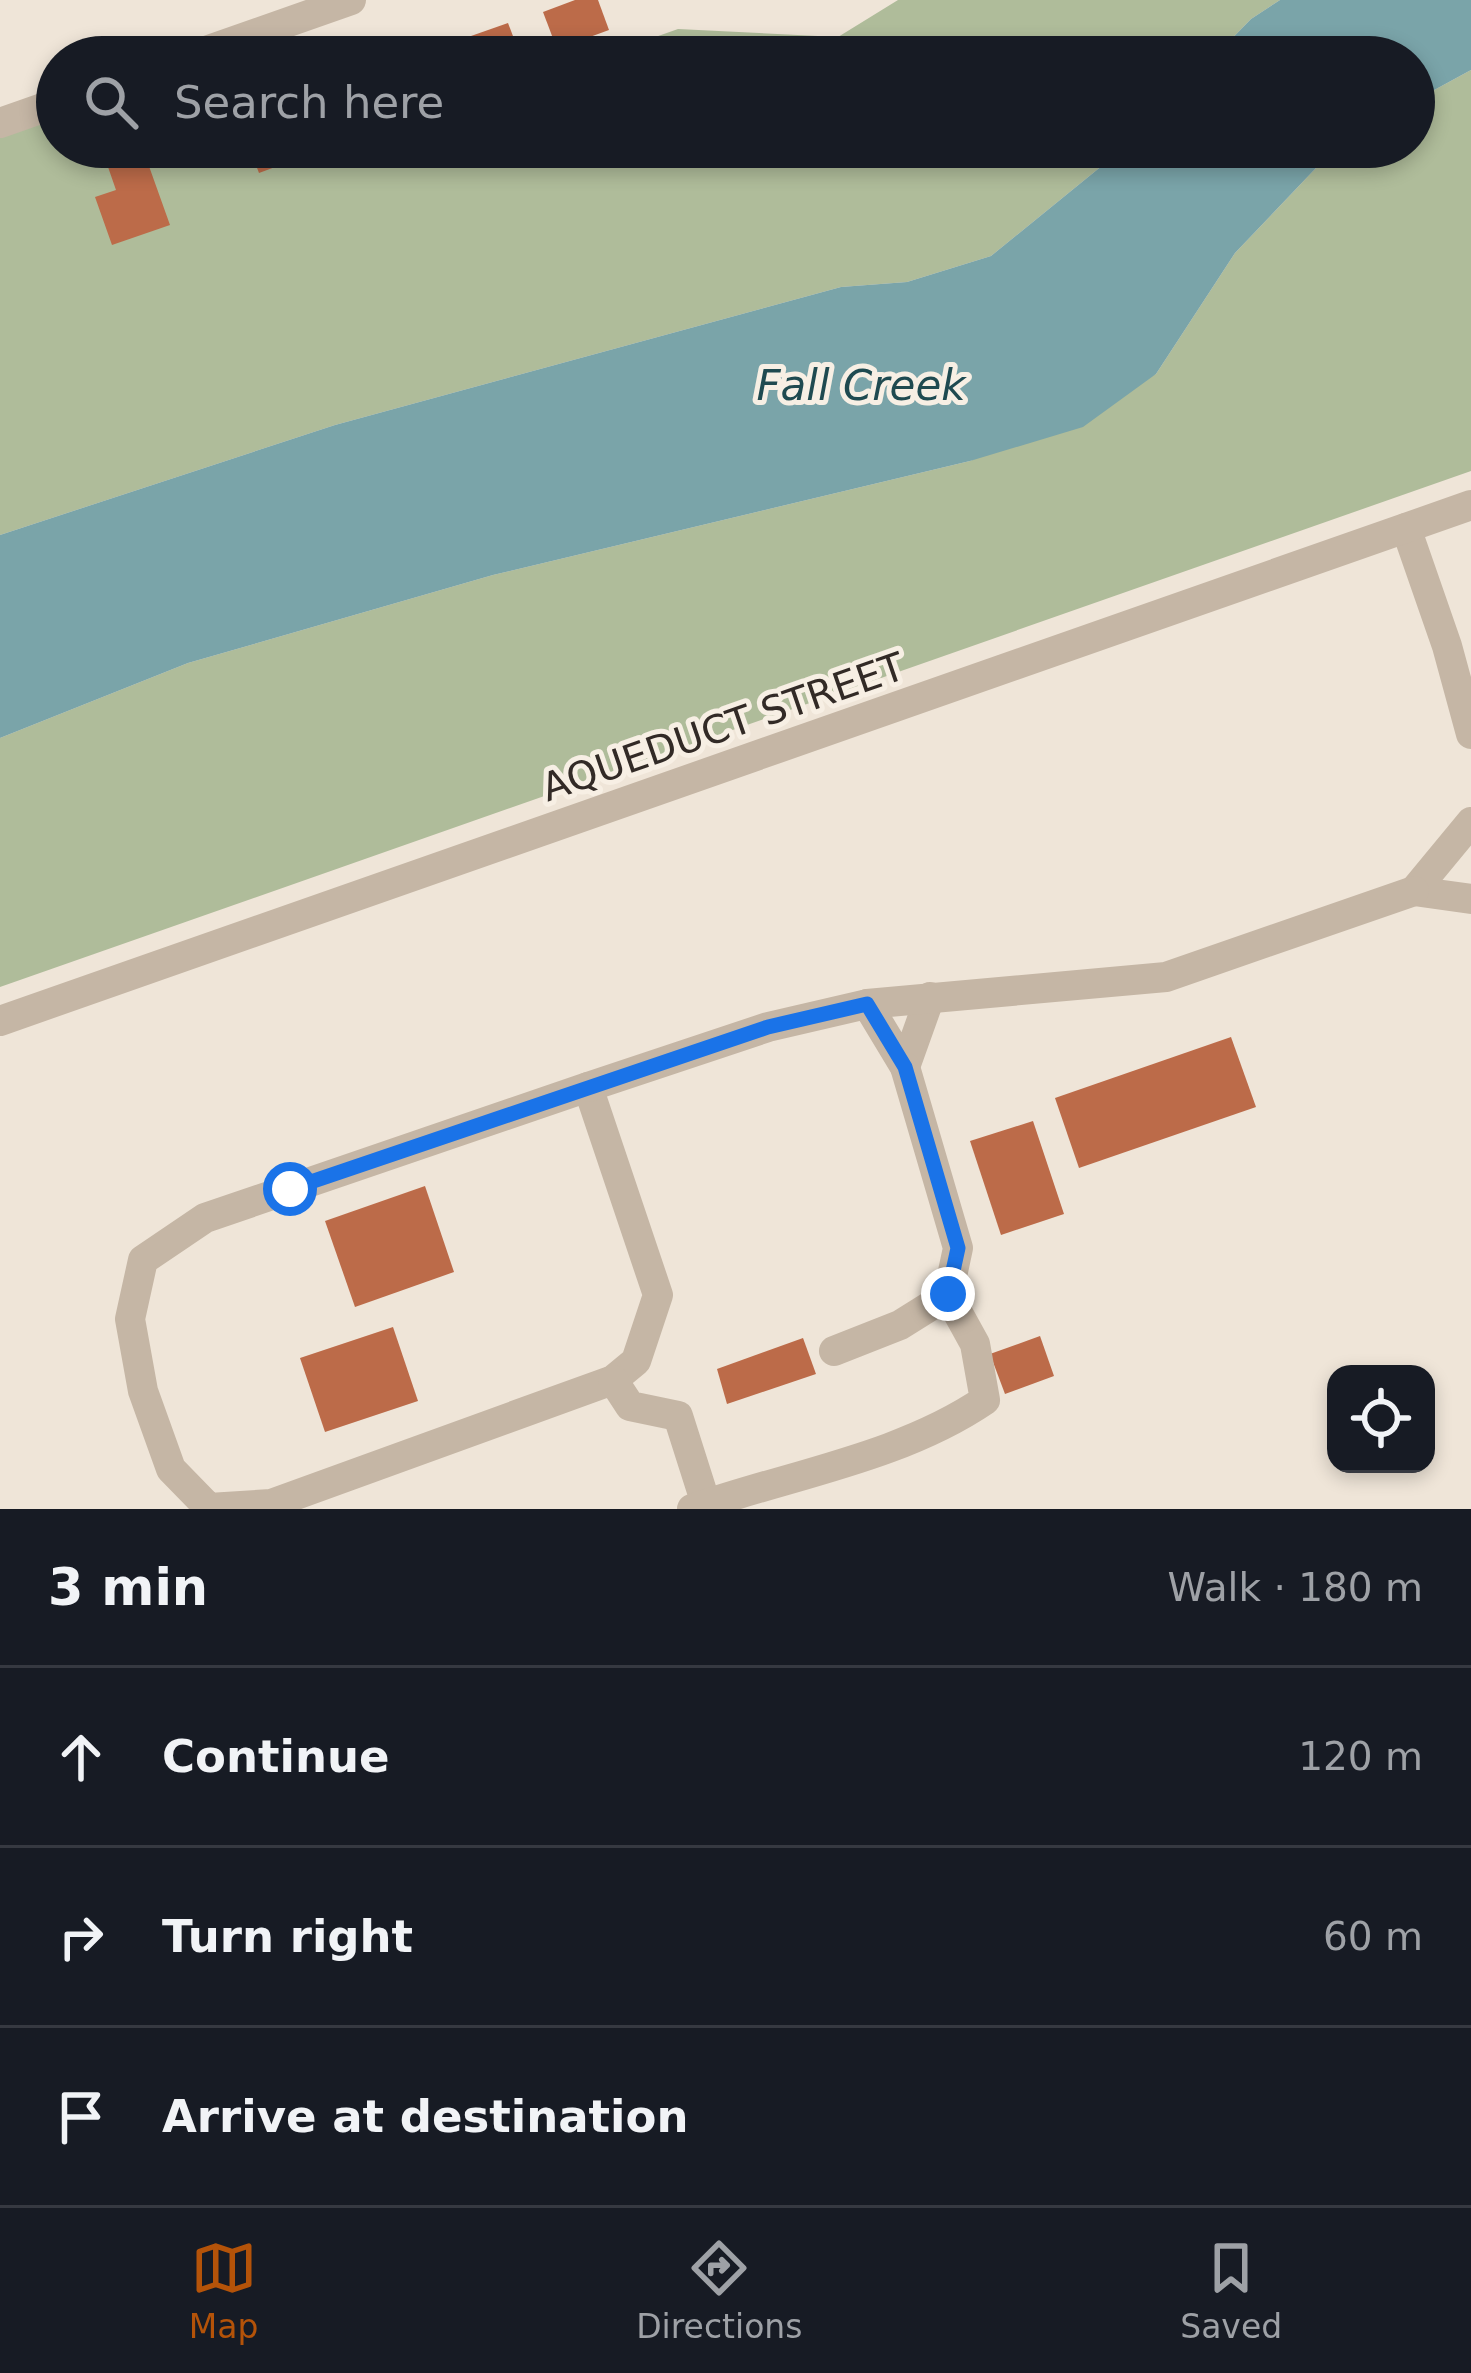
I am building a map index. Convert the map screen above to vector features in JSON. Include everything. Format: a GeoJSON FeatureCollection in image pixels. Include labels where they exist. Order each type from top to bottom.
{"type":"FeatureCollection","features":[{"type":"Feature","properties":{"kind":"street"},"geometry":{"type":"LineString","coordinates":[[249,36],[351,0]]}},
{"type":"Feature","properties":{"kind":"street"},"geometry":{"type":"LineString","coordinates":[[0,124],[36,111]]}},
{"type":"Feature","properties":{"kind":"street","name":"AQUEDUCT STREET"},"geometry":{"type":"LineString","coordinates":[[0,1021],[1471,505]]}},
{"type":"Feature","properties":{"kind":"street"},"geometry":{"type":"LineString","coordinates":[[1406,528],[1471,734]]}},
{"type":"Feature","properties":{"kind":"street"},"geometry":{"type":"LineString","coordinates":[[1414,891],[1471,822]]}},
{"type":"Feature","properties":{"kind":"street"},"geometry":{"type":"LineString","coordinates":[[588,1088],[658,1294],[636,1360],[613,1380],[272,1504],[209,1508],[171,1469],[142,1391],[130,1319],[143,1260],[205,1218],[588,1088],[768,1027],[867,1004],[1166,977],[1414,891],[1471,899]]}},
{"type":"Feature","properties":{"kind":"street"},"geometry":{"type":"LineString","coordinates":[[905,1067],[930,997]]}},
{"type":"Feature","properties":{"kind":"street"},"geometry":{"type":"LineString","coordinates":[[613,1380],[630,1406],[678,1416],[699,1506],[956,1420],[985,1400],[975,1344],[948,1294],[958,1248],[905,1067],[867,1004]]}},
{"type":"Feature","properties":{"kind":"street"},"geometry":{"type":"LineString","coordinates":[[834,1351],[900,1324],[948,1294]]}},
{"type":"Feature","properties":{"kind":"green space"},"geometry":{"type":"Polygon","coordinates":[[[898,0],[1280,0],[1234,36],[840,36],[898,0]]]}},
{"type":"Feature","properties":{"kind":"green space"},"geometry":{"type":"Polygon","coordinates":[[[678,29],[818,36],[658,36],[678,29]]]}},
{"type":"Feature","properties":{"kind":"green space"},"geometry":{"type":"Polygon","coordinates":[[[1471,70],[1471,471],[0,987],[0,738],[188,663],[493,575],[970,461],[1156,374],[1235,253],[1316,168],[1435,168],[1435,90],[1471,70]]]}},
{"type":"Feature","properties":{"kind":"green space"},"geometry":{"type":"Polygon","coordinates":[[[36,124],[36,168],[1099,168],[991,256],[907,282],[841,287],[335,425],[0,535],[0,137],[36,124]]]}},
{"type":"Feature","properties":{"kind":"water"},"geometry":{"type":"Polygon","coordinates":[[[1280,0],[1471,0],[1471,70],[1435,90],[1435,36],[1234,36],[1280,0]]]}},
{"type":"Feature","properties":{"kind":"water","name":"Fall Creek"},"geometry":{"type":"Polygon","coordinates":[[[1099,168],[1316,168],[1235,253],[1156,374],[1083,427],[970,461],[493,575],[188,663],[0,738],[0,535],[335,425],[841,287],[907,282],[991,256],[1099,168]]]}},
{"type":"Feature","properties":{"kind":"building"},"geometry":{"type":"Polygon","coordinates":[[[575,0],[598,0],[609,30],[593,36],[552,36],[543,12],[575,0]]]}},
{"type":"Feature","properties":{"kind":"building"},"geometry":{"type":"Polygon","coordinates":[[[508,23],[513,36],[471,36],[508,23]]]}},
{"type":"Feature","properties":{"kind":"building"},"geometry":{"type":"Polygon","coordinates":[[[108,168],[150,168],[170,225],[112,245],[95,197],[116,190],[108,168]]]}},
{"type":"Feature","properties":{"kind":"building"},"geometry":{"type":"Polygon","coordinates":[[[1231,1037],[1256,1107],[1079,1168],[1055,1098],[1231,1037]]]}},
{"type":"Feature","properties":{"kind":"building"},"geometry":{"type":"Polygon","coordinates":[[[1033,1121],[1064,1214],[1001,1235],[970,1141],[1033,1121]]]}},
{"type":"Feature","properties":{"kind":"building"},"geometry":{"type":"Polygon","coordinates":[[[425,1186],[454,1272],[355,1307],[325,1221],[425,1186]]]}},
{"type":"Feature","properties":{"kind":"building"},"geometry":{"type":"Polygon","coordinates":[[[393,1327],[418,1401],[325,1432],[300,1358],[393,1327]]]}},
{"type":"Feature","properties":{"kind":"building"},"geometry":{"type":"Polygon","coordinates":[[[1040,1336],[1054,1376],[1005,1394],[990,1354],[1040,1336]]]}},
{"type":"Feature","properties":{"kind":"building"},"geometry":{"type":"Polygon","coordinates":[[[803,1338],[816,1374],[727,1404],[717,1369],[803,1338]]]}},
{"type":"Feature","properties":{"kind":"route"},"geometry":{"type":"LineString","coordinates":[[290,1189],[768,1027],[867,1004],[905,1067],[958,1248],[948,1294]]}}]}
